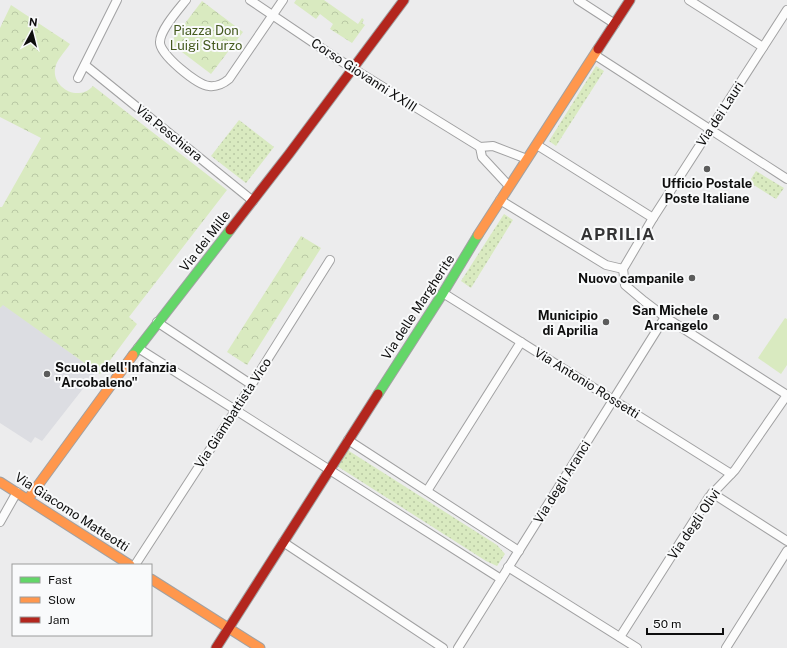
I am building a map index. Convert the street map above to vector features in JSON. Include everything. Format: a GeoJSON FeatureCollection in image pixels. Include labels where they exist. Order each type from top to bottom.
{"type":"FeatureCollection","features":[{"type":"Feature","properties":{"kind":"street"},"geometry":{"type":"LineString","coordinates":[[78,78],[117,0]]}},
{"type":"Feature","properties":{"kind":"street"},"geometry":{"type":"LineString","coordinates":[[186,0],[163,31],[160,40],[160,47],[168,57],[194,79],[201,84],[209,86],[220,85],[229,79],[283,0]]}},
{"type":"Feature","properties":{"kind":"street","name":"Corso Giovanni XXIII"},"geometry":{"type":"LineString","coordinates":[[250,0],[353,69],[480,147]]}},
{"type":"Feature","properties":{"kind":"street","name":"Via dei Mille"},"geometry":{"type":"LineString","coordinates":[[28,499],[157,322],[253,201],[404,0]]}},
{"type":"Feature","properties":{"kind":"street"},"geometry":{"type":"LineString","coordinates":[[578,0],[615,24]]}},
{"type":"Feature","properties":{"kind":"street","name":"Via delle Margherite"},"geometry":{"type":"LineString","coordinates":[[216,648],[329,469],[443,293],[500,200],[630,0]]}},
{"type":"Feature","properties":{"kind":"street"},"geometry":{"type":"LineString","coordinates":[[689,0],[763,47]]}},
{"type":"Feature","properties":{"kind":"street","name":"Via dei Lauri"},"geometry":{"type":"LineString","coordinates":[[623,269],[653,218],[787,10]]}},
{"type":"Feature","properties":{"kind":"street"},"geometry":{"type":"LineString","coordinates":[[595,55],[787,179]]}},
{"type":"Feature","properties":{"kind":"street","name":"Via Peschiera"},"geometry":{"type":"LineString","coordinates":[[84,65],[253,201]]}},
{"type":"Feature","properties":{"kind":"street"},"geometry":{"type":"LineString","coordinates":[[537,145],[653,218]]}},
{"type":"Feature","properties":{"kind":"street"},"geometry":{"type":"LineString","coordinates":[[509,186],[482,157],[480,147],[493,146],[527,159]]}},
{"type":"Feature","properties":{"kind":"street"},"geometry":{"type":"LineString","coordinates":[[500,200],[606,265],[623,269],[626,284],[641,298],[666,317],[787,395]]}},
{"type":"Feature","properties":{"kind":"street","name":"Via Giambattista Vico"},"geometry":{"type":"LineString","coordinates":[[137,564],[252,385],[330,260]]}},
{"type":"Feature","properties":{"kind":"street","name":"Via Antonio Rossetti"},"geometry":{"type":"LineString","coordinates":[[443,293],[731,474]]}},
{"type":"Feature","properties":{"kind":"street","name":"Via degli Aranci"},"geometry":{"type":"LineString","coordinates":[[458,648],[666,317]]}},
{"type":"Feature","properties":{"kind":"street"},"geometry":{"type":"LineString","coordinates":[[157,322],[252,385]]}},
{"type":"Feature","properties":{"kind":"street"},"geometry":{"type":"LineString","coordinates":[[427,491],[521,342]]}},
{"type":"Feature","properties":{"kind":"street"},"geometry":{"type":"LineString","coordinates":[[138,348],[501,579]]}},
{"type":"Feature","properties":{"kind":"street","name":"Via degli Olivi"},"geometry":{"type":"LineString","coordinates":[[620,637],[712,493],[731,474],[787,395]]}},
{"type":"Feature","properties":{"kind":"street"},"geometry":{"type":"LineString","coordinates":[[348,440],[519,551]]}},
{"type":"Feature","properties":{"kind":"street","name":"Via Giacomo Matteotti"},"geometry":{"type":"LineString","coordinates":[[0,482],[128,564]]}},
{"type":"Feature","properties":{"kind":"street"},"geometry":{"type":"LineString","coordinates":[[0,522],[17,492]]}},
{"type":"Feature","properties":{"kind":"street"},"geometry":{"type":"LineString","coordinates":[[712,493],[787,541]]}},
{"type":"Feature","properties":{"kind":"street"},"geometry":{"type":"LineString","coordinates":[[283,542],[443,648]]}},
{"type":"Feature","properties":{"kind":"street"},"geometry":{"type":"LineString","coordinates":[[726,648],[787,551]]}},
{"type":"Feature","properties":{"kind":"street"},"geometry":{"type":"LineString","coordinates":[[508,567],[637,648]]}},
{"type":"Feature","properties":{"kind":"street"},"geometry":{"type":"LineString","coordinates":[[152,579],[260,648]]}},
{"type":"Feature","properties":{"kind":"shaded area","name":"Scuola dell'Infanzia \"Arcobaleno\""},"geometry":{"type":"Polygon","coordinates":[[[3,304],[100,374],[94,373],[93,381],[89,381],[42,441],[35,437],[31,443],[0,423],[0,308],[3,304]]]}},
{"type":"Feature","properties":{"kind":"green space"},"geometry":{"type":"Polygon","coordinates":[[[296,0],[324,0],[358,24],[362,18],[364,20],[362,23],[365,25],[352,43],[330,29],[333,24],[320,14],[316,19],[294,3],[296,0]]]}},
{"type":"Feature","properties":{"kind":"green space","name":"Piazza Don Luigi Sturzo"},"geometry":{"type":"Polygon","coordinates":[[[202,1],[243,32],[211,74],[170,43],[202,1]]]}},
{"type":"Feature","properties":{"kind":"green space"},"geometry":{"type":"Polygon","coordinates":[[[11,5],[70,44],[59,59],[55,69],[56,78],[61,86],[69,92],[79,93],[87,91],[93,86],[227,190],[129,317],[137,324],[100,374],[3,305],[0,308],[0,207],[2,207],[41,138],[0,117],[0,28],[11,5]]]}},
{"type":"Feature","properties":{"kind":"green space"},"geometry":{"type":"Polygon","coordinates":[[[596,66],[604,71],[556,146],[549,141],[596,66]]]}},
{"type":"Feature","properties":{"kind":"green space"},"geometry":{"type":"Polygon","coordinates":[[[239,120],[274,147],[246,183],[211,156],[239,120]]]}},
{"type":"Feature","properties":{"kind":"green space"},"geometry":{"type":"Polygon","coordinates":[[[756,171],[784,188],[776,199],[749,182],[756,171]]]}},
{"type":"Feature","properties":{"kind":"green space"},"geometry":{"type":"Polygon","coordinates":[[[504,214],[513,220],[471,288],[461,281],[504,214]]]}},
{"type":"Feature","properties":{"kind":"green space"},"geometry":{"type":"Polygon","coordinates":[[[301,236],[321,248],[247,365],[227,352],[301,236]]]}},
{"type":"Feature","properties":{"kind":"green space"},"geometry":{"type":"Polygon","coordinates":[[[785,318],[787,319],[787,365],[781,374],[758,358],[785,318]]]}},
{"type":"Feature","properties":{"kind":"green space"},"geometry":{"type":"Polygon","coordinates":[[[346,449],[497,545],[505,554],[497,566],[486,561],[337,466],[346,449]]]}},
{"type":"Feature","properties":{"kind":"traffic: fast"},"geometry":{"type":"LineString","coordinates":[[133,355],[230,230]]}},
{"type":"Feature","properties":{"kind":"traffic: fast"},"geometry":{"type":"LineString","coordinates":[[378,394],[443,293],[478,235]]}},
{"type":"Feature","properties":{"kind":"traffic: slow"},"geometry":{"type":"LineString","coordinates":[[478,235],[598,49]]}},
{"type":"Feature","properties":{"kind":"traffic: slow"},"geometry":{"type":"LineString","coordinates":[[28,499],[133,355]]}},
{"type":"Feature","properties":{"kind":"traffic: slow"},"geometry":{"type":"LineString","coordinates":[[0,482],[128,564]]}},
{"type":"Feature","properties":{"kind":"traffic: slow"},"geometry":{"type":"LineString","coordinates":[[152,580],[260,648]]}},
{"type":"Feature","properties":{"kind":"traffic: jam"},"geometry":{"type":"LineString","coordinates":[[230,230],[404,0]]}},
{"type":"Feature","properties":{"kind":"traffic: jam"},"geometry":{"type":"LineString","coordinates":[[598,49],[630,0]]}},
{"type":"Feature","properties":{"kind":"traffic: jam"},"geometry":{"type":"LineString","coordinates":[[216,648],[378,394]]}},
{"type":"Feature","properties":{"kind":"place","name":"Ufficio Postale Poste Italiane"},"geometry":{"type":"Point","coordinates":[707,169]}},
{"type":"Feature","properties":{"kind":"place","name":"Nuovo campanile"},"geometry":{"type":"Point","coordinates":[692,278]}},
{"type":"Feature","properties":{"kind":"place","name":"San Michele Arcangelo"},"geometry":{"type":"Point","coordinates":[716,317]}},
{"type":"Feature","properties":{"kind":"place","name":"Municipio di Aprilia"},"geometry":{"type":"Point","coordinates":[606,322]}},
{"type":"Feature","properties":{"kind":"place","name":"Scuola dell'Infanzia \"Arcobaleno\""},"geometry":{"type":"Point","coordinates":[47,374]}},
{"type":"Feature","properties":{"kind":"district","name":"APRILIA"},"geometry":{"type":"Point","coordinates":[618,234]}}]}
